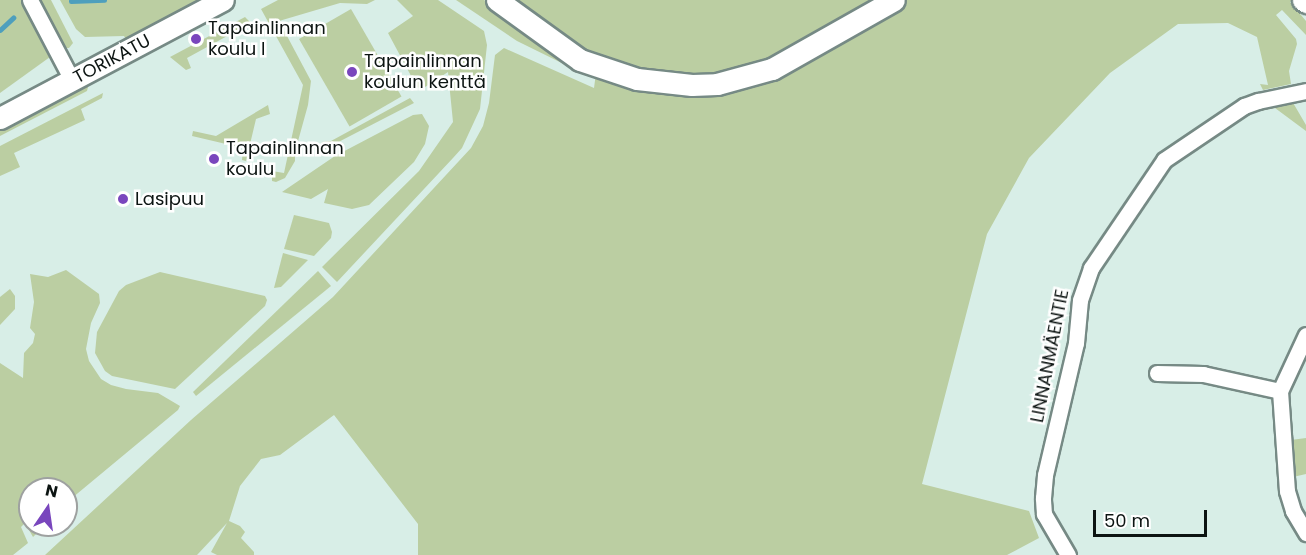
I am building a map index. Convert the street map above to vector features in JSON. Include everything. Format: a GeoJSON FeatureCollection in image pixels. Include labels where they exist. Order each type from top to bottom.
{"type":"FeatureCollection","features":[{"type":"Feature","properties":{"kind":"street"},"geometry":{"type":"LineString","coordinates":[[30,0],[72,80]]}},
{"type":"Feature","properties":{"kind":"street","name":"TORIKATU"},"geometry":{"type":"LineString","coordinates":[[0,118],[223,0]]}},
{"type":"Feature","properties":{"kind":"street"},"geometry":{"type":"LineString","coordinates":[[497,0],[580,60],[637,80],[692,85],[717,84],[772,69],[894,0]]}},
{"type":"Feature","properties":{"kind":"street","name":"LINNANMÄENTIE"},"geometry":{"type":"LineString","coordinates":[[1068,555],[1044,514],[1044,487],[1076,343],[1080,300],[1091,268],[1164,160],[1244,106],[1258,100],[1306,91]]}},
{"type":"Feature","properties":{"kind":"street"},"geometry":{"type":"LineString","coordinates":[[1306,335],[1280,391],[1287,491],[1293,511],[1306,533]]}},
{"type":"Feature","properties":{"kind":"street"},"geometry":{"type":"LineString","coordinates":[[1157,373],[1203,374],[1280,391]]}},
{"type":"Feature","properties":{"kind":"green space"},"geometry":{"type":"Polygon","coordinates":[[[0,0],[21,0],[50,57],[0,93],[0,0]]]}},
{"type":"Feature","properties":{"kind":"green space"},"geometry":{"type":"Polygon","coordinates":[[[38,0],[51,0],[73,43],[69,48],[62,48],[38,0]]]}},
{"type":"Feature","properties":{"kind":"green space"},"geometry":{"type":"Polygon","coordinates":[[[60,0],[204,0],[127,41],[124,36],[85,37],[76,29],[60,0]]]}},
{"type":"Feature","properties":{"kind":"green space"},"geometry":{"type":"Polygon","coordinates":[[[278,0],[375,0],[367,4],[340,3],[279,21],[311,81],[295,161],[285,178],[276,182],[272,181],[272,171],[284,173],[303,85],[261,9],[278,0]]]}},
{"type":"Feature","properties":{"kind":"green space"},"geometry":{"type":"Polygon","coordinates":[[[397,0],[438,0],[484,31],[487,45],[480,109],[462,148],[337,282],[322,267],[419,171],[453,122],[448,72],[422,89],[417,87],[388,33],[413,16],[397,0]]]}},
{"type":"Feature","properties":{"kind":"green space"},"geometry":{"type":"Polygon","coordinates":[[[456,0],[484,0],[580,68],[578,71],[517,41],[456,0]]]}},
{"type":"Feature","properties":{"kind":"green space"},"geometry":{"type":"Polygon","coordinates":[[[511,0],[1292,0],[1290,2],[1306,21],[1306,35],[1282,10],[1276,15],[1296,39],[1297,44],[1289,71],[1291,84],[1263,90],[1260,84],[1268,85],[1257,37],[1228,23],[1178,24],[1110,73],[1029,158],[987,234],[922,484],[1029,511],[1039,538],[1007,555],[418,555],[418,524],[334,415],[280,455],[261,459],[240,486],[229,521],[240,526],[245,532],[241,538],[254,552],[254,555],[217,555],[211,552],[227,523],[197,555],[45,555],[64,537],[78,537],[78,524],[191,420],[333,297],[471,148],[483,126],[489,103],[495,55],[504,48],[594,88],[598,58],[585,52],[511,0]]]}},
{"type":"Feature","properties":{"kind":"green space","name":"Tapainlinnan koulun kenttä"},"geometry":{"type":"Polygon","coordinates":[[[351,9],[402,96],[350,126],[299,39],[351,9]]]}},
{"type":"Feature","properties":{"kind":"green space"},"geometry":{"type":"Polygon","coordinates":[[[245,17],[251,23],[187,58],[191,68],[186,70],[170,57],[245,17]]]}},
{"type":"Feature","properties":{"kind":"green space"},"geometry":{"type":"Polygon","coordinates":[[[84,83],[88,87],[87,91],[0,136],[0,128],[84,83]]]}},
{"type":"Feature","properties":{"kind":"green space"},"geometry":{"type":"Polygon","coordinates":[[[103,93],[102,98],[81,109],[85,120],[14,153],[20,167],[0,176],[0,146],[103,93]]]}},
{"type":"Feature","properties":{"kind":"green space"},"geometry":{"type":"Polygon","coordinates":[[[410,98],[414,103],[321,151],[322,142],[331,141],[410,98]]]}},
{"type":"Feature","properties":{"kind":"green space"},"geometry":{"type":"Polygon","coordinates":[[[1292,101],[1306,125],[1306,131],[1275,108],[1260,111],[1257,107],[1292,101]]]}},
{"type":"Feature","properties":{"kind":"green space"},"geometry":{"type":"Polygon","coordinates":[[[268,105],[270,114],[256,119],[246,161],[242,160],[243,148],[192,136],[193,131],[216,136],[268,105]]]}},
{"type":"Feature","properties":{"kind":"green space"},"geometry":{"type":"Polygon","coordinates":[[[422,114],[429,126],[425,144],[414,162],[369,205],[352,209],[324,203],[328,189],[311,199],[282,192],[335,156],[413,115],[422,114]]]}},
{"type":"Feature","properties":{"kind":"green space"},"geometry":{"type":"Polygon","coordinates":[[[294,215],[329,223],[331,238],[314,256],[284,249],[294,215]]]}},
{"type":"Feature","properties":{"kind":"green space"},"geometry":{"type":"Polygon","coordinates":[[[283,253],[308,260],[281,287],[274,288],[283,253]]]}},
{"type":"Feature","properties":{"kind":"green space"},"geometry":{"type":"Polygon","coordinates":[[[66,270],[99,294],[100,303],[91,323],[86,349],[89,361],[101,379],[111,385],[126,389],[158,393],[180,406],[78,493],[78,477],[18,477],[18,537],[25,537],[28,543],[13,555],[0,555],[0,363],[23,378],[24,353],[33,343],[35,334],[30,328],[34,302],[30,274],[48,277],[66,270]]]}},
{"type":"Feature","properties":{"kind":"green space"},"geometry":{"type":"Polygon","coordinates":[[[318,271],[331,286],[196,396],[193,392],[318,271]]]}},
{"type":"Feature","properties":{"kind":"green space"},"geometry":{"type":"Polygon","coordinates":[[[160,272],[265,296],[267,300],[265,306],[175,389],[112,376],[105,371],[95,353],[97,332],[119,291],[126,285],[160,272]]]}},
{"type":"Feature","properties":{"kind":"green space"},"geometry":{"type":"Polygon","coordinates":[[[10,289],[15,296],[15,309],[0,325],[0,297],[10,289]]]}},
{"type":"Feature","properties":{"kind":"green space"},"geometry":{"type":"Polygon","coordinates":[[[1306,438],[1306,474],[1293,477],[1291,440],[1306,438]]]}},
{"type":"Feature","properties":{"kind":"waterway"},"geometry":{"type":"LineString","coordinates":[[71,1],[104,0]]}},
{"type":"Feature","properties":{"kind":"waterway"},"geometry":{"type":"LineString","coordinates":[[0,30],[13,18]]}},
{"type":"Feature","properties":{"kind":"place","name":"Tapainlinnan koulu I"},"geometry":{"type":"Point","coordinates":[196,39]}},
{"type":"Feature","properties":{"kind":"place","name":"Tapainlinnan koulun kenttä"},"geometry":{"type":"Point","coordinates":[352,72]}},
{"type":"Feature","properties":{"kind":"place","name":"Tapainlinnan koulu"},"geometry":{"type":"Point","coordinates":[214,159]}},
{"type":"Feature","properties":{"kind":"place","name":"Lasipuu"},"geometry":{"type":"Point","coordinates":[123,199]}}]}
